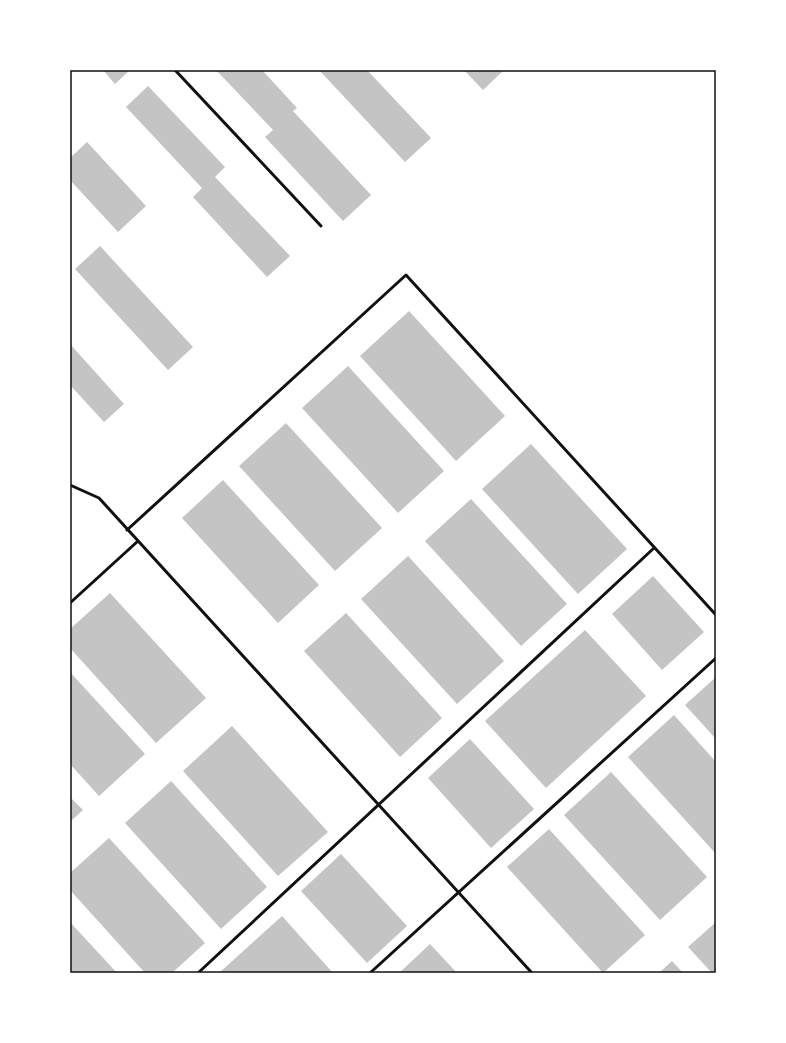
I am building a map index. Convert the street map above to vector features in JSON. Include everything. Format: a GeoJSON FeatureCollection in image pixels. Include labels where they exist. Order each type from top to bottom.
{"type":"FeatureCollection","features":[{"type":"Feature","properties":{"kind":"lane"},"geometry":{"type":"LineString","coordinates":[[175,70],[321,226]]}},
{"type":"Feature","properties":{"kind":"lane"},"geometry":{"type":"LineString","coordinates":[[127,530],[406,275],[716,615]]}},
{"type":"Feature","properties":{"kind":"lane"},"geometry":{"type":"LineString","coordinates":[[70,484],[98,498],[532,973]]}},
{"type":"Feature","properties":{"kind":"lane"},"geometry":{"type":"LineString","coordinates":[[70,603],[138,541]]}},
{"type":"Feature","properties":{"kind":"lane"},"geometry":{"type":"LineString","coordinates":[[198,973],[654,548]]}},
{"type":"Feature","properties":{"kind":"lane"},"geometry":{"type":"LineString","coordinates":[[370,973],[716,658]]}},
{"type":"Feature","properties":{"kind":"building"},"geometry":{"type":"Polygon","coordinates":[[[103,70],[130,70],[115,84],[103,70]]]}},
{"type":"Feature","properties":{"kind":"building"},"geometry":{"type":"Polygon","coordinates":[[[216,70],[262,70],[297,108],[293,111],[371,195],[343,221],[265,137],[273,130],[216,70]]]}},
{"type":"Feature","properties":{"kind":"building"},"geometry":{"type":"Polygon","coordinates":[[[319,70],[367,70],[431,138],[405,162],[319,70]]]}},
{"type":"Feature","properties":{"kind":"building"},"geometry":{"type":"Polygon","coordinates":[[[464,70],[504,70],[483,90],[464,70]]]}},
{"type":"Feature","properties":{"kind":"building"},"geometry":{"type":"Polygon","coordinates":[[[148,86],[225,167],[215,177],[290,256],[267,277],[193,197],[202,188],[126,107],[148,86]]]}},
{"type":"Feature","properties":{"kind":"building"},"geometry":{"type":"Polygon","coordinates":[[[87,142],[146,206],[118,232],[70,180],[70,158],[87,142]]]}},
{"type":"Feature","properties":{"kind":"building"},"geometry":{"type":"Polygon","coordinates":[[[100,246],[193,347],[168,370],[75,269],[100,246]]]}},
{"type":"Feature","properties":{"kind":"building"},"geometry":{"type":"Polygon","coordinates":[[[409,311],[505,416],[456,461],[360,356],[409,311]]]}},
{"type":"Feature","properties":{"kind":"building"},"geometry":{"type":"Polygon","coordinates":[[[70,344],[124,404],[104,422],[70,385],[70,344]]]}},
{"type":"Feature","properties":{"kind":"building"},"geometry":{"type":"Polygon","coordinates":[[[348,366],[444,471],[398,513],[302,408],[348,366]]]}},
{"type":"Feature","properties":{"kind":"building"},"geometry":{"type":"Polygon","coordinates":[[[286,423],[382,528],[335,571],[239,466],[286,423]]]}},
{"type":"Feature","properties":{"kind":"building"},"geometry":{"type":"Polygon","coordinates":[[[531,444],[627,549],[578,594],[482,489],[531,444]]]}},
{"type":"Feature","properties":{"kind":"building"},"geometry":{"type":"Polygon","coordinates":[[[223,480],[319,585],[278,623],[182,518],[223,480]]]}},
{"type":"Feature","properties":{"kind":"building"},"geometry":{"type":"Polygon","coordinates":[[[471,499],[567,604],[521,646],[425,541],[471,499]]]}},
{"type":"Feature","properties":{"kind":"building"},"geometry":{"type":"Polygon","coordinates":[[[408,556],[504,661],[457,704],[361,599],[408,556]]]}},
{"type":"Feature","properties":{"kind":"building"},"geometry":{"type":"Polygon","coordinates":[[[653,576],[704,632],[662,670],[612,614],[653,576]]]}},
{"type":"Feature","properties":{"kind":"building"},"geometry":{"type":"Polygon","coordinates":[[[110,593],[206,698],[156,743],[70,648],[70,629],[110,593]]]}},
{"type":"Feature","properties":{"kind":"building"},"geometry":{"type":"Polygon","coordinates":[[[346,613],[442,718],[400,757],[304,651],[346,613]]]}},
{"type":"Feature","properties":{"kind":"building"},"geometry":{"type":"Polygon","coordinates":[[[585,630],[646,696],[546,788],[485,721],[585,630]]]}},
{"type":"Feature","properties":{"kind":"building"},"geometry":{"type":"Polygon","coordinates":[[[70,672],[145,754],[99,796],[70,764],[70,672]]]}},
{"type":"Feature","properties":{"kind":"building"},"geometry":{"type":"Polygon","coordinates":[[[716,677],[716,739],[685,705],[716,677]]]}},
{"type":"Feature","properties":{"kind":"building"},"geometry":{"type":"Polygon","coordinates":[[[674,715],[716,762],[716,854],[628,757],[674,715]]]}},
{"type":"Feature","properties":{"kind":"building"},"geometry":{"type":"Polygon","coordinates":[[[232,726],[328,832],[278,876],[183,771],[232,726]]]}},
{"type":"Feature","properties":{"kind":"building"},"geometry":{"type":"Polygon","coordinates":[[[470,739],[534,809],[491,848],[428,778],[470,739]]]}},
{"type":"Feature","properties":{"kind":"building"},"geometry":{"type":"Polygon","coordinates":[[[611,772],[707,877],[660,920],[564,815],[611,772]]]}},
{"type":"Feature","properties":{"kind":"building"},"geometry":{"type":"Polygon","coordinates":[[[171,781],[267,887],[221,929],[125,823],[171,781]]]}},
{"type":"Feature","properties":{"kind":"building"},"geometry":{"type":"Polygon","coordinates":[[[70,797],[83,810],[70,822],[70,797]]]}},
{"type":"Feature","properties":{"kind":"building"},"geometry":{"type":"Polygon","coordinates":[[[549,829],[645,935],[603,973],[507,867],[549,829]]]}},
{"type":"Feature","properties":{"kind":"building"},"geometry":{"type":"Polygon","coordinates":[[[109,838],[205,943],[172,973],[145,973],[70,890],[70,873],[109,838]]]}},
{"type":"Feature","properties":{"kind":"building"},"geometry":{"type":"Polygon","coordinates":[[[341,854],[407,926],[367,963],[301,891],[341,854]]]}},
{"type":"Feature","properties":{"kind":"building"},"geometry":{"type":"Polygon","coordinates":[[[282,916],[333,973],[219,973],[282,916]]]}},
{"type":"Feature","properties":{"kind":"building"},"geometry":{"type":"Polygon","coordinates":[[[70,922],[117,973],[70,973],[70,922]]]}},
{"type":"Feature","properties":{"kind":"building"},"geometry":{"type":"Polygon","coordinates":[[[716,922],[716,973],[712,973],[688,947],[716,922]]]}},
{"type":"Feature","properties":{"kind":"building"},"geometry":{"type":"Polygon","coordinates":[[[430,944],[457,973],[399,973],[430,944]]]}},
{"type":"Feature","properties":{"kind":"building"},"geometry":{"type":"Polygon","coordinates":[[[672,961],[683,973],[659,973],[672,961]]]}}]}
